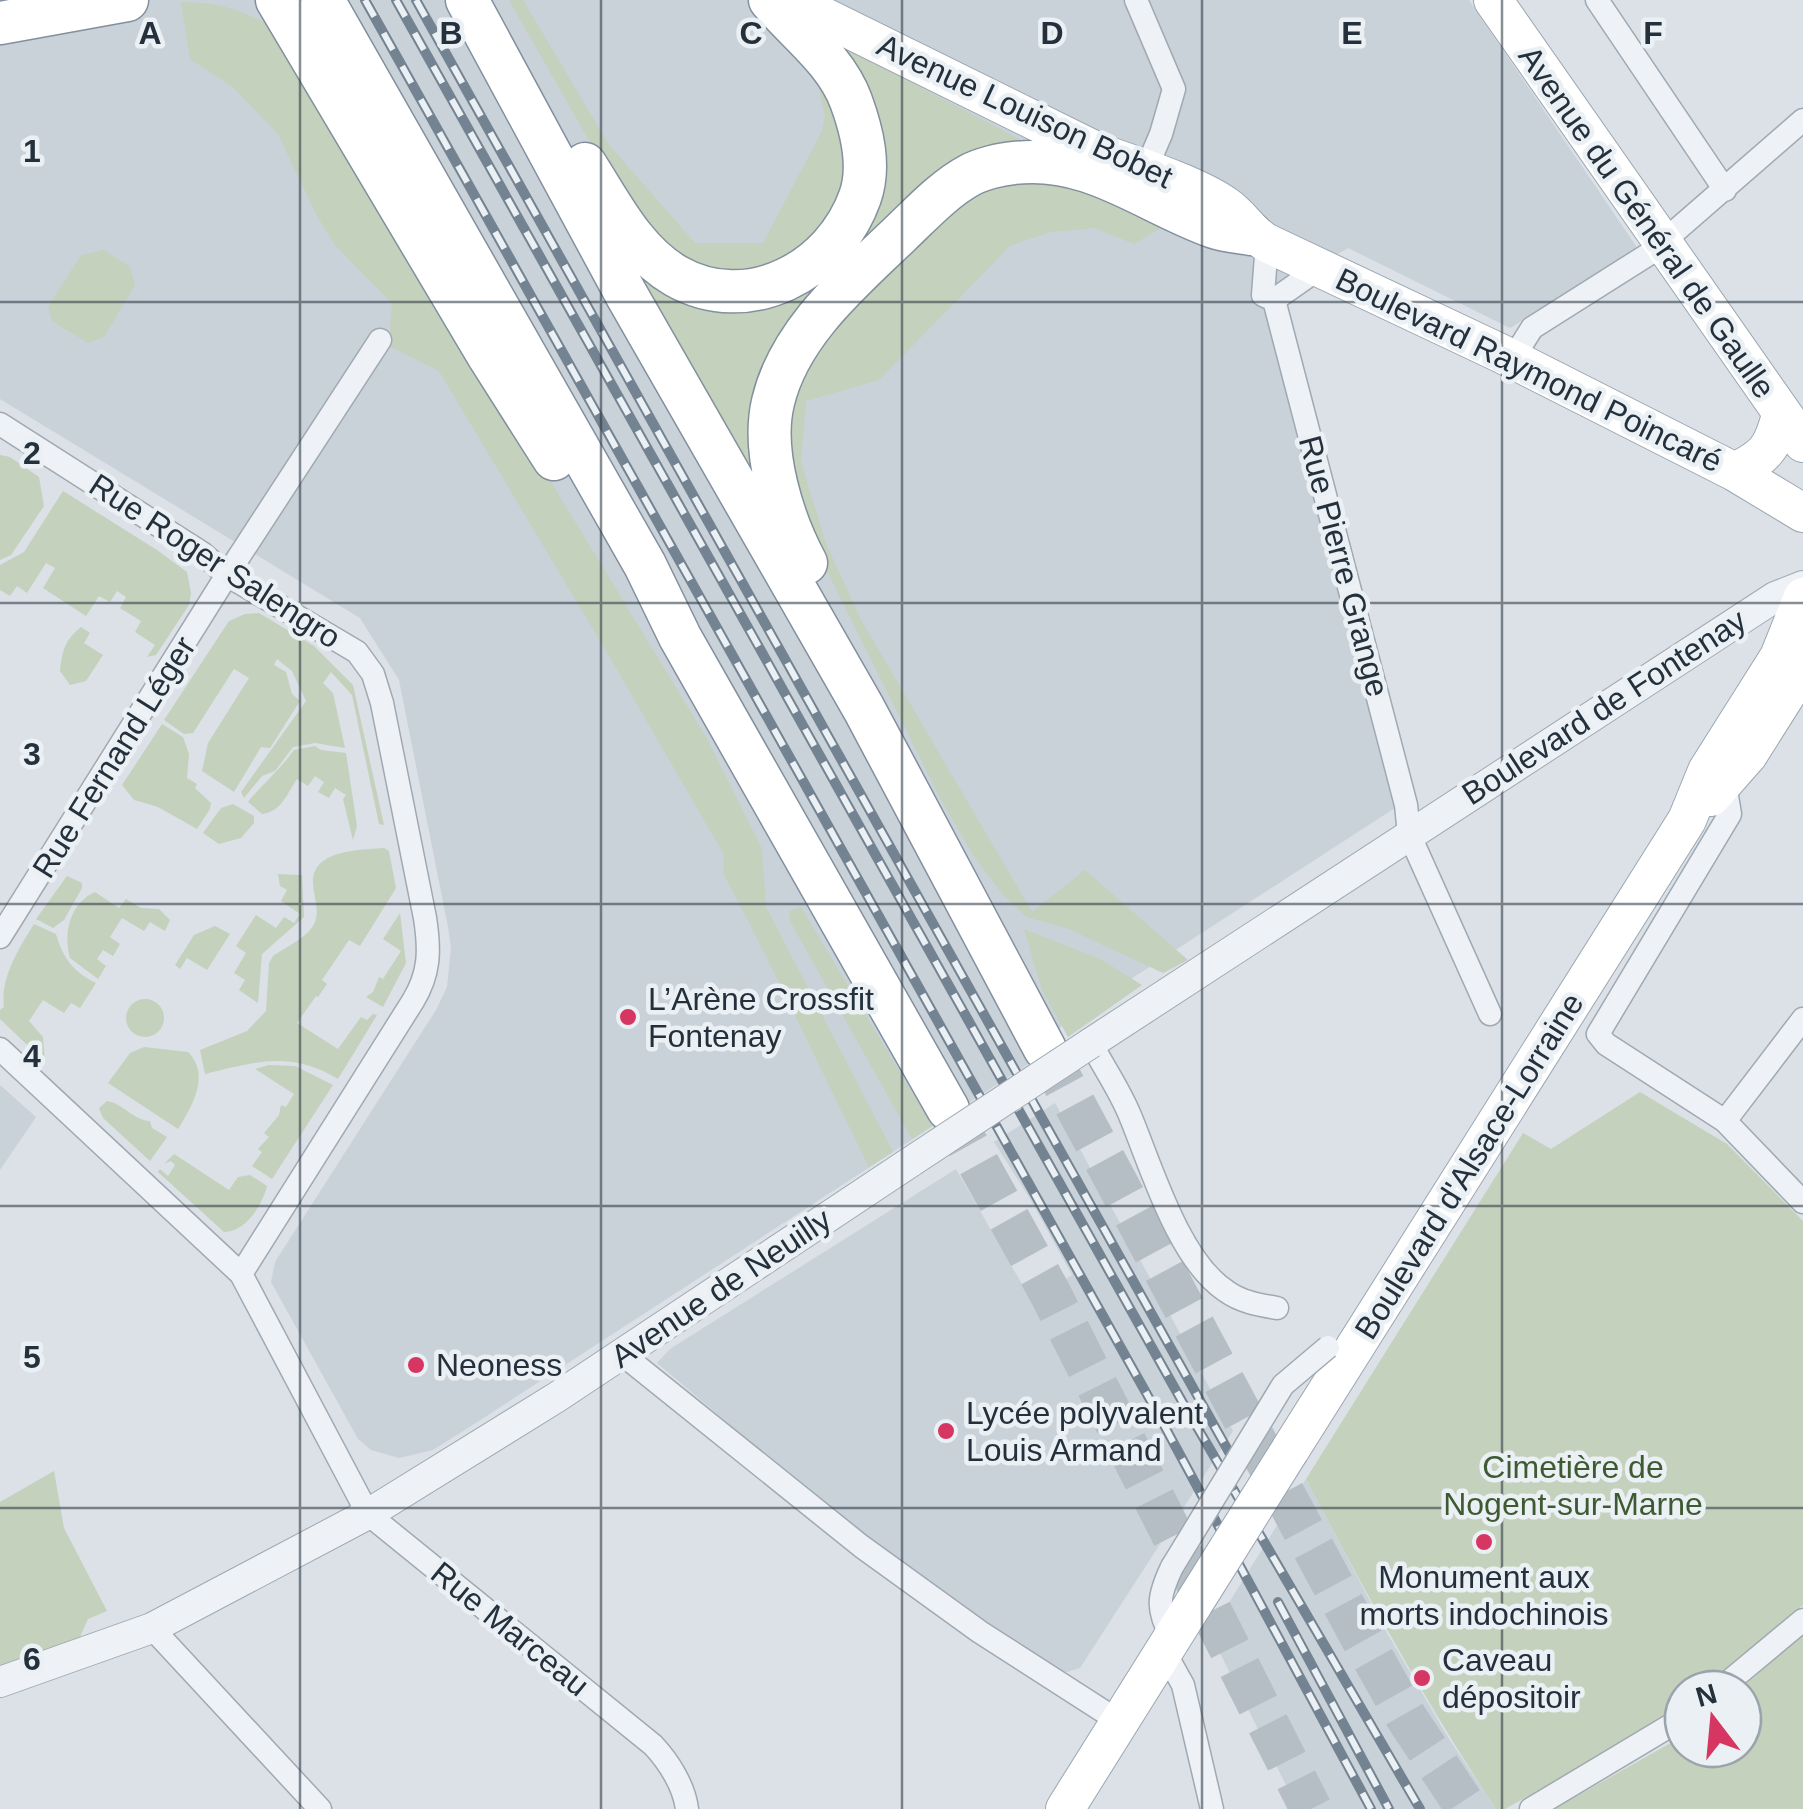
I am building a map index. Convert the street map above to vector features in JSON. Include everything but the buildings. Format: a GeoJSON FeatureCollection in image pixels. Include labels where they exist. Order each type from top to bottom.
{"type":"FeatureCollection","features":[{"type":"Feature","properties":{"kind":"highway"},"geometry":{"type":"LineString","coordinates":[[0,23],[127,0]]}},
{"type":"Feature","properties":{"kind":"highway"},"geometry":{"type":"LineString","coordinates":[[250,0],[287,18],[488,355],[658,624],[680,637]]}},
{"type":"Feature","properties":{"kind":"highway"},"geometry":{"type":"LineString","coordinates":[[323,0],[645,565],[680,637],[948,1109]]}},
{"type":"Feature","properties":{"kind":"highway"},"geometry":{"type":"LineString","coordinates":[[467,0],[636,311],[864,709],[1045,1049]]}},
{"type":"Feature","properties":{"kind":"highway"},"geometry":{"type":"LineString","coordinates":[[532,116],[552,114],[640,248],[677,277],[726,292],[773,286],[811,267],[842,234],[861,194],[865,150],[850,97],[834,72],[770,0]]}},
{"type":"Feature","properties":{"kind":"highway"},"geometry":{"type":"LineString","coordinates":[[864,709],[862,664],[787,528],[772,463],[772,404],[792,354],[838,294],[956,185],[970,175],[1013,163],[1071,164],[1112,178],[1215,228],[1259,239]]}},
{"type":"Feature","properties":{"kind":"main road","name":"Avenue Louison Bobet"},"geometry":{"type":"LineString","coordinates":[[790,0],[1100,154],[1146,169],[1227,207],[1259,239]]}},
{"type":"Feature","properties":{"kind":"main road","name":"Avenue du Général de Gaulle"},"geometry":{"type":"LineString","coordinates":[[1493,0],[1792,429]]}},
{"type":"Feature","properties":{"kind":"main road","name":"Boulevard Raymond Poincaré"},"geometry":{"type":"LineString","coordinates":[[1259,239],[1512,360],[1734,472],[1803,513]]}},
{"type":"Feature","properties":{"kind":"main road"},"geometry":{"type":"LineString","coordinates":[[1734,472],[1761,458],[1792,429]]}},
{"type":"Feature","properties":{"kind":"main road","name":"Boulevard d'Alsace-Lorraine"},"geometry":{"type":"LineString","coordinates":[[1065,1809],[1687,820],[1707,771],[1780,658],[1803,597]]}},
{"type":"Feature","properties":{"kind":"main road","name":"Boulevard d'Alsace-Lorraine"},"geometry":{"type":"LineString","coordinates":[[1687,820],[1725,784],[1748,755],[1803,668]]}},
{"type":"Feature","properties":{"kind":"street"},"geometry":{"type":"LineString","coordinates":[[1136,0],[1174,89],[1146,169]]}},
{"type":"Feature","properties":{"kind":"street"},"geometry":{"type":"LineString","coordinates":[[1597,0],[1725,190]]}},
{"type":"Feature","properties":{"kind":"street"},"geometry":{"type":"LineString","coordinates":[[1512,360],[1532,328],[1662,243],[1803,120]]}},
{"type":"Feature","properties":{"kind":"street","name":"Rue Pierre Grange"},"geometry":{"type":"LineString","coordinates":[[1259,239],[1263,295],[1274,300],[1359,616],[1406,806],[1409,834],[1490,1014]]}},
{"type":"Feature","properties":{"kind":"street"},"geometry":{"type":"LineString","coordinates":[[1274,300],[1321,266]]}},
{"type":"Feature","properties":{"kind":"street","name":"Rue Fernand Léger"},"geometry":{"type":"LineString","coordinates":[[4,924],[380,340]]}},
{"type":"Feature","properties":{"kind":"street","name":"Rue Roger Salengro"},"geometry":{"type":"LineString","coordinates":[[0,424],[202,553],[227,575],[356,652],[373,674],[382,702],[430,948],[428,972],[241,1274]]}},
{"type":"Feature","properties":{"kind":"street","name":"Boulevard de Fontenay"},"geometry":{"type":"LineString","coordinates":[[1409,834],[1774,597],[1803,586]]}},
{"type":"Feature","properties":{"kind":"street"},"geometry":{"type":"LineString","coordinates":[[1725,784],[1730,814],[1598,1034],[1606,1044],[1725,1121],[1803,1202]]}},
{"type":"Feature","properties":{"kind":"street","name":"Avenue de Neuilly"},"geometry":{"type":"LineString","coordinates":[[0,1682],[152,1628],[368,1514],[622,1354],[1409,834]]}},
{"type":"Feature","properties":{"kind":"street"},"geometry":{"type":"LineString","coordinates":[[1725,1121],[1803,1018]]}},
{"type":"Feature","properties":{"kind":"street"},"geometry":{"type":"LineString","coordinates":[[1091,1043],[1130,1114],[1151,1172],[1194,1260],[1224,1290],[1247,1302],[1276,1308]]}},
{"type":"Feature","properties":{"kind":"street"},"geometry":{"type":"LineString","coordinates":[[0,1049],[241,1274],[368,1514]]}},
{"type":"Feature","properties":{"kind":"street"},"geometry":{"type":"LineString","coordinates":[[1212,1809],[1183,1684],[1162,1620],[1160,1592],[1283,1384],[1376,1315]]}},
{"type":"Feature","properties":{"kind":"street"},"geometry":{"type":"LineString","coordinates":[[622,1354],[828,1521],[980,1632],[1120,1722]]}},
{"type":"Feature","properties":{"kind":"street","name":"Rue Marceau"},"geometry":{"type":"LineString","coordinates":[[368,1514],[653,1744],[666,1759],[686,1798],[687,1809]]}},
{"type":"Feature","properties":{"kind":"street"},"geometry":{"type":"LineString","coordinates":[[1744,1669],[1803,1620]]}},
{"type":"Feature","properties":{"kind":"street"},"geometry":{"type":"LineString","coordinates":[[152,1628],[320,1809]]}},
{"type":"Feature","properties":{"kind":"street"},"geometry":{"type":"LineString","coordinates":[[1531,1809],[1663,1730]]}},
{"type":"Feature","properties":{"kind":"shaded area"},"geometry":{"type":"Polygon","coordinates":[[[0,0],[1469,0],[1638,249],[1510,328],[1348,248],[1270,295],[1398,806],[1066,1021],[1033,1061],[433,1450],[399,1458],[371,1450],[358,1439],[271,1282],[275,1262],[447,987],[451,948],[448,927],[399,680],[360,618],[0,399],[0,0]]]}},
{"type":"Feature","properties":{"kind":"shaded area"},"geometry":{"type":"Polygon","coordinates":[[[0,1085],[36,1117],[0,1170],[0,1085]]]}},
{"type":"Feature","properties":{"kind":"shaded area","name":"Lycée polyvalent Louis Armand"},"geometry":{"type":"Polygon","coordinates":[[[1055,1103],[1233,1431],[1080,1668],[1060,1674],[826,1506],[657,1363],[670,1349],[956,1169],[1031,1300],[1072,1275],[994,1142],[1055,1103]]]}},
{"type":"Feature","properties":{"kind":"shaded area"},"geometry":{"type":"Polygon","coordinates":[[[1306,1479],[1383,1626],[1449,1739],[1496,1809],[1298,1809],[1210,1633],[1306,1479]]]}},
{"type":"Feature","properties":{"kind":"green space"},"geometry":{"type":"Polygon","coordinates":[[[509,0],[523,0],[609,145],[695,243],[763,243],[822,131],[825,117],[817,79],[839,103],[848,180],[818,241],[748,274],[700,271],[632,216],[509,0]]]}},
{"type":"Feature","properties":{"kind":"green space"},"geometry":{"type":"Polygon","coordinates":[[[181,2],[230,8],[275,28],[706,737],[762,849],[766,907],[893,1152],[869,1167],[723,873],[724,855],[618,671],[439,371],[389,346],[392,303],[335,245],[278,134],[233,87],[190,59],[181,2]]]}},
{"type":"Feature","properties":{"kind":"green space"},"geometry":{"type":"Polygon","coordinates":[[[821,35],[1038,149],[809,313],[769,500],[643,279],[670,296],[740,311],[777,305],[813,287],[867,236],[881,202],[886,167],[821,35]]]}},
{"type":"Feature","properties":{"kind":"green space"},"geometry":{"type":"Polygon","coordinates":[[[1084,182],[1166,225],[1134,244],[1095,228],[1051,232],[1011,245],[879,380],[806,401],[801,462],[826,544],[860,618],[1032,912],[1085,870],[1188,960],[1163,973],[1069,929],[1027,917],[1004,896],[973,855],[940,798],[816,549],[791,482],[789,406],[798,381],[837,324],[930,226],[967,201],[1003,184],[1084,182]]]}},
{"type":"Feature","properties":{"kind":"green space"},"geometry":{"type":"Polygon","coordinates":[[[104,250],[130,267],[135,285],[104,337],[88,343],[52,321],[48,307],[81,255],[104,250]]]}},
{"type":"Feature","properties":{"kind":"green space"},"geometry":{"type":"Polygon","coordinates":[[[0,455],[10,457],[39,477],[44,506],[11,555],[0,560],[0,455]]]}},
{"type":"Feature","properties":{"kind":"green space"},"geometry":{"type":"Polygon","coordinates":[[[63,491],[187,572],[189,605],[156,655],[147,657],[155,645],[135,632],[141,621],[120,608],[126,597],[117,591],[110,602],[99,596],[86,616],[43,588],[55,568],[46,563],[27,593],[17,586],[10,596],[0,590],[0,565],[24,552],[63,491]]]}},
{"type":"Feature","properties":{"kind":"green space"},"geometry":{"type":"Polygon","coordinates":[[[259,613],[314,646],[353,685],[384,825],[379,824],[352,695],[331,672],[323,683],[333,693],[345,748],[315,743],[293,747],[275,771],[262,776],[244,798],[241,792],[306,701],[292,671],[277,659],[274,665],[286,672],[292,694],[300,701],[270,748],[261,747],[234,792],[202,771],[208,743],[249,678],[234,669],[193,733],[184,734],[164,720],[229,621],[259,613]]]}},
{"type":"Feature","properties":{"kind":"green space"},"geometry":{"type":"Polygon","coordinates":[[[81,627],[90,633],[84,643],[103,655],[86,681],[70,685],[60,671],[62,658],[68,641],[81,627]]]}},
{"type":"Feature","properties":{"kind":"green space"},"geometry":{"type":"Polygon","coordinates":[[[162,724],[183,737],[189,754],[187,778],[197,784],[195,788],[211,803],[197,829],[158,807],[134,800],[122,785],[162,724]]]}},
{"type":"Feature","properties":{"kind":"green space"},"geometry":{"type":"Polygon","coordinates":[[[315,746],[346,753],[357,826],[353,840],[343,799],[346,795],[335,788],[329,798],[318,792],[324,782],[315,776],[308,786],[297,779],[283,801],[269,813],[262,814],[248,802],[294,750],[315,746]]]}},
{"type":"Feature","properties":{"kind":"green space"},"geometry":{"type":"Polygon","coordinates":[[[233,804],[254,816],[254,823],[241,838],[219,844],[203,833],[221,808],[233,804]]]}},
{"type":"Feature","properties":{"kind":"green space"},"geometry":{"type":"Polygon","coordinates":[[[384,848],[389,851],[396,888],[360,946],[349,940],[322,980],[327,984],[297,1023],[338,1049],[361,1017],[367,1020],[377,1015],[338,1079],[304,1064],[272,1061],[205,1074],[200,1050],[247,1031],[266,1011],[269,963],[315,922],[313,882],[321,863],[340,853],[384,848]]]}},
{"type":"Feature","properties":{"kind":"green space"},"geometry":{"type":"Polygon","coordinates":[[[278,874],[302,875],[304,917],[262,954],[258,1003],[239,990],[245,980],[234,973],[246,953],[236,946],[256,915],[276,928],[284,917],[294,923],[300,914],[281,901],[287,890],[280,886],[278,874]]]}},
{"type":"Feature","properties":{"kind":"green space"},"geometry":{"type":"Polygon","coordinates":[[[67,876],[82,883],[82,888],[64,920],[53,928],[36,919],[67,876]]]}},
{"type":"Feature","properties":{"kind":"green space"},"geometry":{"type":"Polygon","coordinates":[[[95,892],[119,908],[126,899],[141,908],[159,909],[170,920],[165,931],[150,922],[144,931],[122,918],[110,937],[120,944],[113,956],[103,950],[97,959],[106,966],[98,979],[70,958],[67,939],[74,911],[95,892]]]}},
{"type":"Feature","properties":{"kind":"green space"},"geometry":{"type":"Polygon","coordinates":[[[801,907],[932,1126],[912,1139],[789,919],[790,911],[801,907]]]}},
{"type":"Feature","properties":{"kind":"green space"},"geometry":{"type":"Polygon","coordinates":[[[400,913],[406,963],[383,1007],[366,997],[401,951],[383,939],[400,913]]]}},
{"type":"Feature","properties":{"kind":"green space"},"geometry":{"type":"Polygon","coordinates":[[[34,924],[56,934],[70,963],[96,983],[80,1008],[71,1003],[64,1013],[43,1000],[29,1021],[43,1037],[45,1062],[0,1019],[8,974],[34,924]]]}},
{"type":"Feature","properties":{"kind":"green space"},"geometry":{"type":"Polygon","coordinates":[[[215,926],[230,934],[207,970],[187,958],[180,969],[175,965],[194,935],[215,926]]]}},
{"type":"Feature","properties":{"kind":"green space"},"geometry":{"type":"Polygon","coordinates":[[[1024,929],[1100,959],[1142,985],[1068,1037],[1042,990],[1024,929]]]}},
{"type":"Feature","properties":{"kind":"green space"},"geometry":{"type":"Polygon","coordinates":[[[145,999],[159,1004],[164,1018],[159,1032],[145,1037],[131,1032],[126,1018],[131,1004],[145,999]]]}},
{"type":"Feature","properties":{"kind":"green space"},"geometry":{"type":"Polygon","coordinates":[[[144,1047],[188,1052],[195,1061],[197,1090],[178,1129],[108,1083],[130,1053],[144,1047]]]}},
{"type":"Feature","properties":{"kind":"green space"},"geometry":{"type":"Polygon","coordinates":[[[295,1066],[333,1085],[272,1179],[252,1166],[262,1152],[258,1149],[269,1137],[264,1133],[279,1115],[281,1105],[286,1107],[294,1094],[255,1069],[295,1066]]]}},
{"type":"Feature","properties":{"kind":"green space","name":"Cimetière de Nogent-sur-Marne"},"geometry":{"type":"Polygon","coordinates":[[[1640,1092],[1727,1144],[1803,1221],[1803,1605],[1728,1669],[1663,1669],[1663,1721],[1505,1809],[1496,1809],[1397,1647],[1306,1479],[1523,1133],[1551,1149],[1640,1092]]]}},
{"type":"Feature","properties":{"kind":"green space"},"geometry":{"type":"Polygon","coordinates":[[[107,1101],[150,1121],[152,1128],[167,1137],[150,1161],[103,1118],[99,1108],[107,1101]]]}},
{"type":"Feature","properties":{"kind":"green space"},"geometry":{"type":"Polygon","coordinates":[[[174,1154],[229,1190],[238,1177],[250,1175],[267,1186],[252,1216],[232,1231],[224,1232],[158,1172],[160,1169],[168,1176],[175,1165],[171,1161],[164,1164],[174,1154]]]}},
{"type":"Feature","properties":{"kind":"green space"},"geometry":{"type":"Polygon","coordinates":[[[54,1471],[64,1528],[107,1611],[88,1619],[80,1637],[0,1665],[0,1502],[54,1471]]]}},
{"type":"Feature","properties":{"kind":"green space"},"geometry":{"type":"Polygon","coordinates":[[[1803,1635],[1803,1809],[1554,1809],[1663,1747],[1663,1769],[1763,1769],[1763,1669],[1803,1635]]]}},
{"type":"Feature","properties":{"kind":"tunnel"},"geometry":{"type":"LineString","coordinates":[[1045,1049],[1361,1637],[1406,1717],[1467,1809]]}},
{"type":"Feature","properties":{"kind":"tunnel"},"geometry":{"type":"LineString","coordinates":[[948,1109],[1050,1293],[1311,1809]]}},
{"type":"Feature","properties":{"kind":"railway"},"geometry":{"type":"LineString","coordinates":[[365,0],[1158,1414],[1371,1809]]}},
{"type":"Feature","properties":{"kind":"railway"},"geometry":{"type":"LineString","coordinates":[[396,0],[1183,1403],[1420,1809]]}},
{"type":"Feature","properties":{"kind":"railway"},"geometry":{"type":"LineString","coordinates":[[416,0],[1239,1470]]}},
{"type":"Feature","properties":{"kind":"railway"},"geometry":{"type":"LineString","coordinates":[[1278,1602],[1389,1809]]}},
{"type":"Feature","properties":{"kind":"place","name":"L’Arène Crossfit Fontenay"},"geometry":{"type":"Point","coordinates":[628,1017]}},
{"type":"Feature","properties":{"kind":"place","name":"Neoness"},"geometry":{"type":"Point","coordinates":[416,1365]}},
{"type":"Feature","properties":{"kind":"place","name":"Lycée polyvalent Louis Armand"},"geometry":{"type":"Point","coordinates":[946,1431]}},
{"type":"Feature","properties":{"kind":"place","name":"Monument aux morts indochinois"},"geometry":{"type":"Point","coordinates":[1484,1542]}},
{"type":"Feature","properties":{"kind":"place","name":"Caveau dépositoir"},"geometry":{"type":"Point","coordinates":[1422,1678]}}]}
